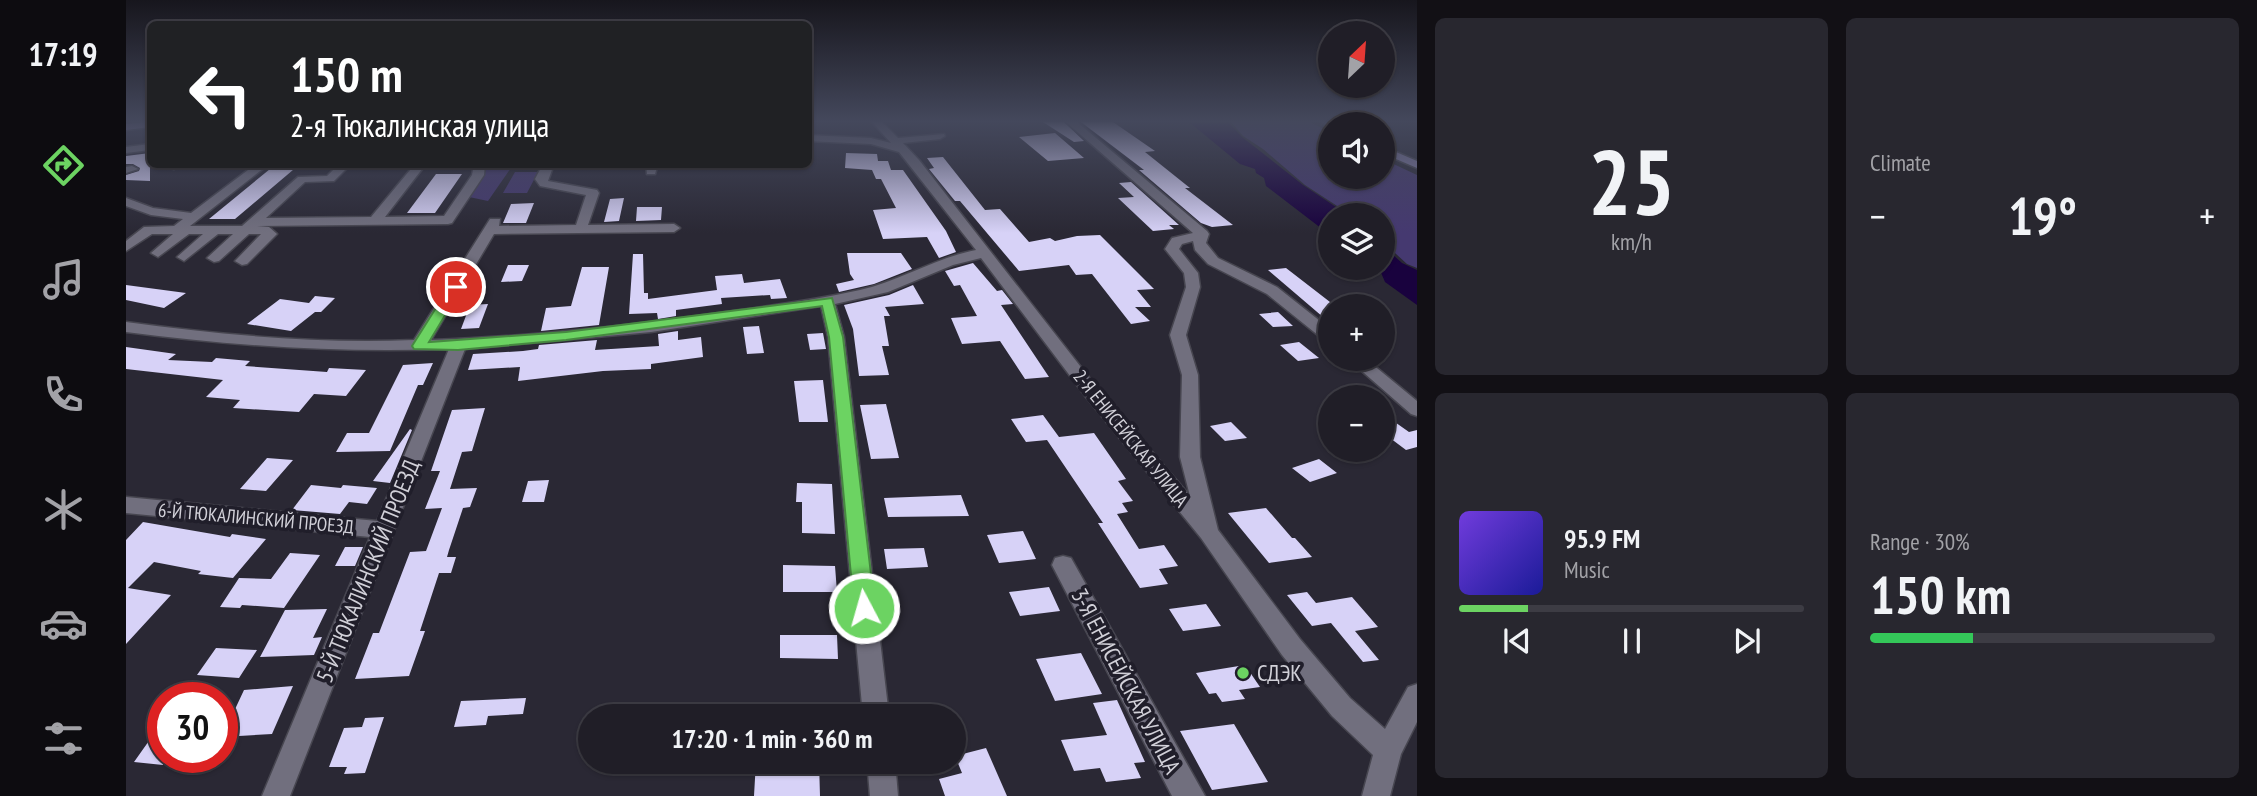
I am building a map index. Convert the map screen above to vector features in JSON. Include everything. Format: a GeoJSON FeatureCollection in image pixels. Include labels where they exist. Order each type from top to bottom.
{"type":"FeatureCollection","features":[{"type":"Feature","properties":{"kind":"street","name":"2-Я ЕНИСЕЙСКАЯ УЛИЦА"},"geometry":{"type":"LineString","coordinates":[[910,159],[1092,393],[1208,532],[1299,657],[1341,707],[1388,750]]}},
{"type":"Feature","properties":{"kind":"street"},"geometry":{"type":"LineString","coordinates":[[1114,159],[1202,234]]}},
{"type":"Feature","properties":{"kind":"street"},"geometry":{"type":"LineString","coordinates":[[158,253],[194,217],[258,168]]}},
{"type":"Feature","properties":{"kind":"street"},"geometry":{"type":"LineString","coordinates":[[214,258],[302,179],[330,179],[342,168]]}},
{"type":"Feature","properties":{"kind":"street"},"geometry":{"type":"LineString","coordinates":[[374,222],[418,168]]}},
{"type":"Feature","properties":{"kind":"street"},"geometry":{"type":"LineString","coordinates":[[126,247],[149,230],[215,230],[250,226],[448,220],[478,175],[479,168]]}},
{"type":"Feature","properties":{"kind":"street"},"geometry":{"type":"LineString","coordinates":[[547,168],[541,179],[544,184],[593,193],[581,228]]}},
{"type":"Feature","properties":{"kind":"street"},"geometry":{"type":"LineString","coordinates":[[126,202],[151,211],[194,217]]}},
{"type":"Feature","properties":{"kind":"street"},"geometry":{"type":"LineString","coordinates":[[242,261],[270,234],[250,226]]}},
{"type":"Feature","properties":{"kind":"street"},"geometry":{"type":"LineString","coordinates":[[419,346],[493,226],[674,228]]}},
{"type":"Feature","properties":{"kind":"street"},"geometry":{"type":"LineString","coordinates":[[184,257],[215,230]]}},
{"type":"Feature","properties":{"kind":"street"},"geometry":{"type":"LineString","coordinates":[[1202,234],[1199,243],[1208,257],[1258,282],[1318,327]]}},
{"type":"Feature","properties":{"kind":"street"},"geometry":{"type":"LineString","coordinates":[[1202,234],[1177,242],[1172,249],[1191,273],[1193,287],[1178,335],[1190,375],[1191,457],[1208,532]]}},
{"type":"Feature","properties":{"kind":"street"},"geometry":{"type":"LineString","coordinates":[[126,327],[249,344],[306,347],[458,346],[677,323],[827,301],[893,286],[947,261],[985,253]]}},
{"type":"Feature","properties":{"kind":"street"},"geometry":{"type":"LineString","coordinates":[[827,301],[836,337],[875,704]]}},
{"type":"Feature","properties":{"kind":"street","name":"5-Й ТЮКАЛИНСКИЙ ПРОЕЗД"},"geometry":{"type":"LineString","coordinates":[[276,796],[458,346]]}},
{"type":"Feature","properties":{"kind":"street"},"geometry":{"type":"LineString","coordinates":[[1370,371],[1417,410]]}},
{"type":"Feature","properties":{"kind":"street","name":"6-Й ТЮКАЛИНСКИЙ ПРОЕЗД"},"geometry":{"type":"LineString","coordinates":[[126,505],[385,530]]}},
{"type":"Feature","properties":{"kind":"street","name":"3-Я ЕНИСЕЙСКАЯ УЛИЦА"},"geometry":{"type":"LineString","coordinates":[[1063,565],[1183,788],[1191,796]]}},
{"type":"Feature","properties":{"kind":"street"},"geometry":{"type":"LineString","coordinates":[[1376,796],[1388,750],[1417,696]]}},
{"type":"Feature","properties":{"kind":"street"},"geometry":{"type":"LineString","coordinates":[[882,774],[884,796]]}},
{"type":"Feature","properties":{"kind":"shaded area"},"geometry":{"type":"Polygon","coordinates":[[[1234,159],[1270,159],[1330,203],[1318,203],[1318,226],[1266,186],[1264,178],[1256,173],[1255,169],[1234,159]]]}},
{"type":"Feature","properties":{"kind":"shaded area"},"geometry":{"type":"Polygon","coordinates":[[[1275,159],[1318,159],[1318,189],[1395,189],[1395,165],[1417,175],[1417,268],[1407,264],[1395,253],[1395,203],[1333,203],[1305,185],[1275,159]]]}},
{"type":"Feature","properties":{"kind":"shaded area"},"geometry":{"type":"Polygon","coordinates":[[[485,168],[511,168],[488,201],[469,197],[485,174],[485,168]]]}},
{"type":"Feature","properties":{"kind":"shaded area"},"geometry":{"type":"Polygon","coordinates":[[[515,172],[538,172],[527,193],[503,193],[515,172]]]}},
{"type":"Feature","properties":{"kind":"shaded area"},"geometry":{"type":"Polygon","coordinates":[[[1395,257],[1417,270],[1417,305],[1384,280],[1395,280],[1395,257]]]}},
{"type":"Feature","properties":{"kind":"building"},"geometry":{"type":"Polygon","coordinates":[[[126,159],[147,159],[150,181],[126,180],[126,175],[139,171],[140,168],[126,164],[126,159]]]}},
{"type":"Feature","properties":{"kind":"building"},"geometry":{"type":"Polygon","coordinates":[[[846,159],[878,159],[888,161],[891,170],[903,170],[946,231],[956,252],[939,258],[927,237],[883,239],[873,210],[896,208],[881,179],[876,179],[872,170],[845,168],[846,159]]]}},
{"type":"Feature","properties":{"kind":"building"},"geometry":{"type":"Polygon","coordinates":[[[928,159],[945,159],[985,210],[1000,209],[1029,242],[1100,235],[1154,289],[1137,290],[1151,307],[1135,307],[1150,321],[1131,324],[1092,274],[1076,275],[1069,265],[1019,271],[929,169],[934,168],[928,159]]]}},
{"type":"Feature","properties":{"kind":"building"},"geometry":{"type":"Polygon","coordinates":[[[1130,159],[1154,159],[1190,188],[1185,188],[1233,225],[1212,227],[1201,223],[1139,170],[1144,170],[1130,159]]]}},
{"type":"Feature","properties":{"kind":"building"},"geometry":{"type":"Polygon","coordinates":[[[295,168],[235,219],[209,219],[270,169],[295,168]]]}},
{"type":"Feature","properties":{"kind":"building"},"geometry":{"type":"Polygon","coordinates":[[[436,174],[462,174],[435,213],[407,213],[436,174]]]}},
{"type":"Feature","properties":{"kind":"building"},"geometry":{"type":"Polygon","coordinates":[[[1131,182],[1179,225],[1169,225],[1174,229],[1153,231],[1118,198],[1134,197],[1119,183],[1131,182]]]}},
{"type":"Feature","properties":{"kind":"building"},"geometry":{"type":"Polygon","coordinates":[[[624,198],[619,221],[604,222],[610,199],[624,198]]]}},
{"type":"Feature","properties":{"kind":"building"},"geometry":{"type":"Polygon","coordinates":[[[534,203],[526,223],[503,223],[511,204],[534,203]]]}},
{"type":"Feature","properties":{"kind":"building"},"geometry":{"type":"Polygon","coordinates":[[[637,207],[662,207],[661,220],[636,221],[637,207]]]}},
{"type":"Feature","properties":{"kind":"building"},"geometry":{"type":"Polygon","coordinates":[[[847,253],[901,253],[912,269],[874,284],[839,292],[836,284],[854,280],[850,274],[847,253]]]}},
{"type":"Feature","properties":{"kind":"building"},"geometry":{"type":"Polygon","coordinates":[[[633,254],[643,254],[644,293],[648,293],[648,299],[717,290],[715,276],[742,274],[744,283],[780,279],[787,298],[771,299],[770,295],[721,298],[722,304],[676,310],[676,316],[658,319],[657,313],[629,314],[633,254]]]}},
{"type":"Feature","properties":{"kind":"building"},"geometry":{"type":"Polygon","coordinates":[[[973,263],[997,291],[1002,290],[1013,304],[1001,305],[1049,377],[1025,379],[1000,341],[962,344],[951,318],[977,316],[960,285],[954,286],[945,271],[973,263]]]}},
{"type":"Feature","properties":{"kind":"building"},"geometry":{"type":"Polygon","coordinates":[[[508,265],[529,265],[522,281],[501,282],[508,265]]]}},
{"type":"Feature","properties":{"kind":"building"},"geometry":{"type":"Polygon","coordinates":[[[582,267],[609,267],[599,325],[541,331],[546,308],[571,306],[582,267]]]}},
{"type":"Feature","properties":{"kind":"building"},"geometry":{"type":"Polygon","coordinates":[[[1286,268],[1320,294],[1318,313],[1268,270],[1286,268]]]}},
{"type":"Feature","properties":{"kind":"building"},"geometry":{"type":"Polygon","coordinates":[[[126,285],[186,293],[164,308],[126,300],[126,285]]]}},
{"type":"Feature","properties":{"kind":"building"},"geometry":{"type":"Polygon","coordinates":[[[913,285],[924,304],[885,307],[890,316],[884,316],[889,346],[882,346],[889,375],[859,376],[853,329],[844,305],[889,295],[913,285]]]}},
{"type":"Feature","properties":{"kind":"building"},"geometry":{"type":"Polygon","coordinates":[[[315,296],[335,298],[321,312],[315,312],[291,331],[247,324],[280,299],[309,303],[315,296]]]}},
{"type":"Feature","properties":{"kind":"building"},"geometry":{"type":"Polygon","coordinates":[[[488,304],[479,328],[461,329],[470,305],[488,304]]]}},
{"type":"Feature","properties":{"kind":"building"},"geometry":{"type":"Polygon","coordinates":[[[1278,312],[1293,326],[1273,327],[1259,314],[1278,312]]]}},
{"type":"Feature","properties":{"kind":"building"},"geometry":{"type":"Polygon","coordinates":[[[759,326],[764,353],[747,354],[743,327],[759,326]]]}},
{"type":"Feature","properties":{"kind":"building"},"geometry":{"type":"Polygon","coordinates":[[[678,331],[678,340],[701,337],[703,357],[651,364],[651,369],[603,371],[518,381],[520,367],[468,370],[473,354],[523,351],[538,349],[539,345],[597,340],[595,350],[659,346],[658,334],[678,331]]]}},
{"type":"Feature","properties":{"kind":"building"},"geometry":{"type":"Polygon","coordinates":[[[823,333],[826,349],[810,350],[807,334],[823,333]]]}},
{"type":"Feature","properties":{"kind":"building"},"geometry":{"type":"Polygon","coordinates":[[[1299,342],[1318,358],[1298,361],[1280,345],[1299,342]]]}},
{"type":"Feature","properties":{"kind":"building"},"geometry":{"type":"Polygon","coordinates":[[[126,347],[176,354],[168,360],[212,362],[216,358],[250,361],[245,366],[327,372],[329,368],[366,370],[346,396],[314,394],[299,412],[233,408],[240,400],[206,397],[223,380],[126,369],[126,347]]]}},
{"type":"Feature","properties":{"kind":"building"},"geometry":{"type":"Polygon","coordinates":[[[433,363],[423,385],[418,385],[390,451],[336,452],[347,433],[369,433],[403,365],[433,363]]]}},
{"type":"Feature","properties":{"kind":"building"},"geometry":{"type":"Polygon","coordinates":[[[823,380],[828,422],[799,422],[794,381],[823,380]]]}},
{"type":"Feature","properties":{"kind":"building"},"geometry":{"type":"Polygon","coordinates":[[[886,404],[899,458],[871,459],[860,405],[886,404]]]}},
{"type":"Feature","properties":{"kind":"building"},"geometry":{"type":"Polygon","coordinates":[[[485,408],[472,451],[462,452],[450,489],[477,488],[470,507],[463,508],[449,550],[447,557],[456,557],[451,573],[439,573],[420,631],[425,631],[409,676],[355,679],[373,633],[379,633],[410,552],[426,551],[442,508],[425,509],[440,471],[431,471],[452,410],[485,408]]]}},
{"type":"Feature","properties":{"kind":"building"},"geometry":{"type":"Polygon","coordinates":[[[1043,415],[1059,437],[1094,433],[1126,479],[1118,481],[1133,501],[1122,503],[1128,512],[1117,514],[1139,549],[1164,545],[1178,566],[1159,569],[1168,584],[1140,588],[1098,523],[1103,523],[1047,440],[1026,442],[1011,419],[1043,415]]]}},
{"type":"Feature","properties":{"kind":"building"},"geometry":{"type":"Polygon","coordinates":[[[1231,422],[1247,438],[1225,441],[1210,426],[1231,422]]]}},
{"type":"Feature","properties":{"kind":"building"},"geometry":{"type":"Polygon","coordinates":[[[1395,422],[1409,432],[1417,430],[1417,447],[1406,450],[1395,442],[1395,422]]]}},
{"type":"Feature","properties":{"kind":"building"},"geometry":{"type":"Polygon","coordinates":[[[410,429],[412,430],[390,483],[373,481],[410,429]]]}},
{"type":"Feature","properties":{"kind":"building"},"geometry":{"type":"Polygon","coordinates":[[[267,458],[293,460],[266,491],[240,489],[267,458]]]}},
{"type":"Feature","properties":{"kind":"building"},"geometry":{"type":"Polygon","coordinates":[[[1318,459],[1318,462],[1323,462],[1337,473],[1310,482],[1292,468],[1318,459]]]}},
{"type":"Feature","properties":{"kind":"building"},"geometry":{"type":"Polygon","coordinates":[[[549,480],[544,502],[522,502],[528,481],[549,480]]]}},
{"type":"Feature","properties":{"kind":"building"},"geometry":{"type":"Polygon","coordinates":[[[797,483],[832,484],[835,534],[802,533],[802,502],[796,502],[797,483]]]}},
{"type":"Feature","properties":{"kind":"building"},"geometry":{"type":"Polygon","coordinates":[[[311,485],[377,488],[367,504],[349,502],[340,514],[292,510],[311,485]]]}},
{"type":"Feature","properties":{"kind":"building"},"geometry":{"type":"Polygon","coordinates":[[[961,495],[969,516],[888,517],[884,498],[961,495]]]}},
{"type":"Feature","properties":{"kind":"building"},"geometry":{"type":"Polygon","coordinates":[[[1266,508],[1312,557],[1269,563],[1228,513],[1266,508]]]}},
{"type":"Feature","properties":{"kind":"building"},"geometry":{"type":"Polygon","coordinates":[[[143,522],[230,537],[232,534],[266,539],[233,578],[198,574],[201,571],[154,562],[128,588],[171,595],[126,644],[126,540],[143,522]]]}},
{"type":"Feature","properties":{"kind":"building"},"geometry":{"type":"Polygon","coordinates":[[[1023,531],[1036,559],[999,563],[987,535],[1023,531]]]}},
{"type":"Feature","properties":{"kind":"building"},"geometry":{"type":"Polygon","coordinates":[[[345,547],[363,547],[355,566],[335,566],[345,547]]]}},
{"type":"Feature","properties":{"kind":"building"},"geometry":{"type":"Polygon","coordinates":[[[924,548],[928,567],[887,569],[884,549],[924,548]]]}},
{"type":"Feature","properties":{"kind":"building"},"geometry":{"type":"Polygon","coordinates":[[[290,553],[320,555],[284,608],[242,605],[240,608],[220,607],[239,578],[271,579],[290,553]]]}},
{"type":"Feature","properties":{"kind":"building"},"geometry":{"type":"Polygon","coordinates":[[[783,565],[835,566],[837,592],[783,592],[783,565]]]}},
{"type":"Feature","properties":{"kind":"building"},"geometry":{"type":"Polygon","coordinates":[[[1049,587],[1060,611],[1020,616],[1009,592],[1049,587]]]}},
{"type":"Feature","properties":{"kind":"building"},"geometry":{"type":"Polygon","coordinates":[[[1307,592],[1316,603],[1352,597],[1378,627],[1355,631],[1379,660],[1363,662],[1331,623],[1312,626],[1287,595],[1307,592]]]}},
{"type":"Feature","properties":{"kind":"building"},"geometry":{"type":"Polygon","coordinates":[[[1206,604],[1221,626],[1183,631],[1169,609],[1206,604]]]}},
{"type":"Feature","properties":{"kind":"building"},"geometry":{"type":"Polygon","coordinates":[[[327,609],[313,638],[322,637],[314,655],[260,657],[285,610],[327,609]]]}},
{"type":"Feature","properties":{"kind":"building"},"geometry":{"type":"Polygon","coordinates":[[[780,635],[837,635],[838,659],[780,658],[780,635]]]}},
{"type":"Feature","properties":{"kind":"building"},"geometry":{"type":"Polygon","coordinates":[[[216,648],[257,650],[239,678],[197,675],[216,648]]]}},
{"type":"Feature","properties":{"kind":"building"},"geometry":{"type":"Polygon","coordinates":[[[1081,653],[1102,694],[1055,701],[1036,659],[1081,653]]]}},
{"type":"Feature","properties":{"kind":"building"},"geometry":{"type":"Polygon","coordinates":[[[1245,665],[1260,687],[1239,690],[1245,699],[1222,702],[1216,693],[1209,694],[1196,673],[1245,665]]]}},
{"type":"Feature","properties":{"kind":"building"},"geometry":{"type":"Polygon","coordinates":[[[293,686],[272,734],[238,736],[238,703],[244,690],[293,686]]]}},
{"type":"Feature","properties":{"kind":"building"},"geometry":{"type":"Polygon","coordinates":[[[526,698],[523,714],[488,716],[486,725],[454,727],[461,701],[526,698]]]}},
{"type":"Feature","properties":{"kind":"building"},"geometry":{"type":"Polygon","coordinates":[[[1117,700],[1145,762],[1134,763],[1141,778],[1106,782],[1100,768],[1074,771],[1061,740],[1107,735],[1093,703],[1117,700]]]}},
{"type":"Feature","properties":{"kind":"building"},"geometry":{"type":"Polygon","coordinates":[[[384,717],[365,773],[344,774],[347,767],[329,767],[344,728],[362,727],[365,718],[384,717]]]}},
{"type":"Feature","properties":{"kind":"building"},"geometry":{"type":"Polygon","coordinates":[[[1234,724],[1268,782],[1212,790],[1180,731],[1234,724]]]}},
{"type":"Feature","properties":{"kind":"building"},"geometry":{"type":"Polygon","coordinates":[[[147,744],[147,763],[134,762],[147,744]]]}},
{"type":"Feature","properties":{"kind":"building"},"geometry":{"type":"Polygon","coordinates":[[[986,748],[1007,796],[945,796],[939,779],[966,774],[966,753],[986,748]]]}},
{"type":"Feature","properties":{"kind":"building"},"geometry":{"type":"Polygon","coordinates":[[[755,774],[819,774],[820,796],[754,796],[755,774]]]}},
{"type":"Feature","properties":{"kind":"place","name":"СДЭК"},"geometry":{"type":"Point","coordinates":[1243,673]}},
{"type":"Feature","properties":{"kind":"route"},"geometry":{"type":"LineString","coordinates":[[456,287],[419,346],[458,346],[566,336],[827,301],[836,337],[864,608]]}}]}
